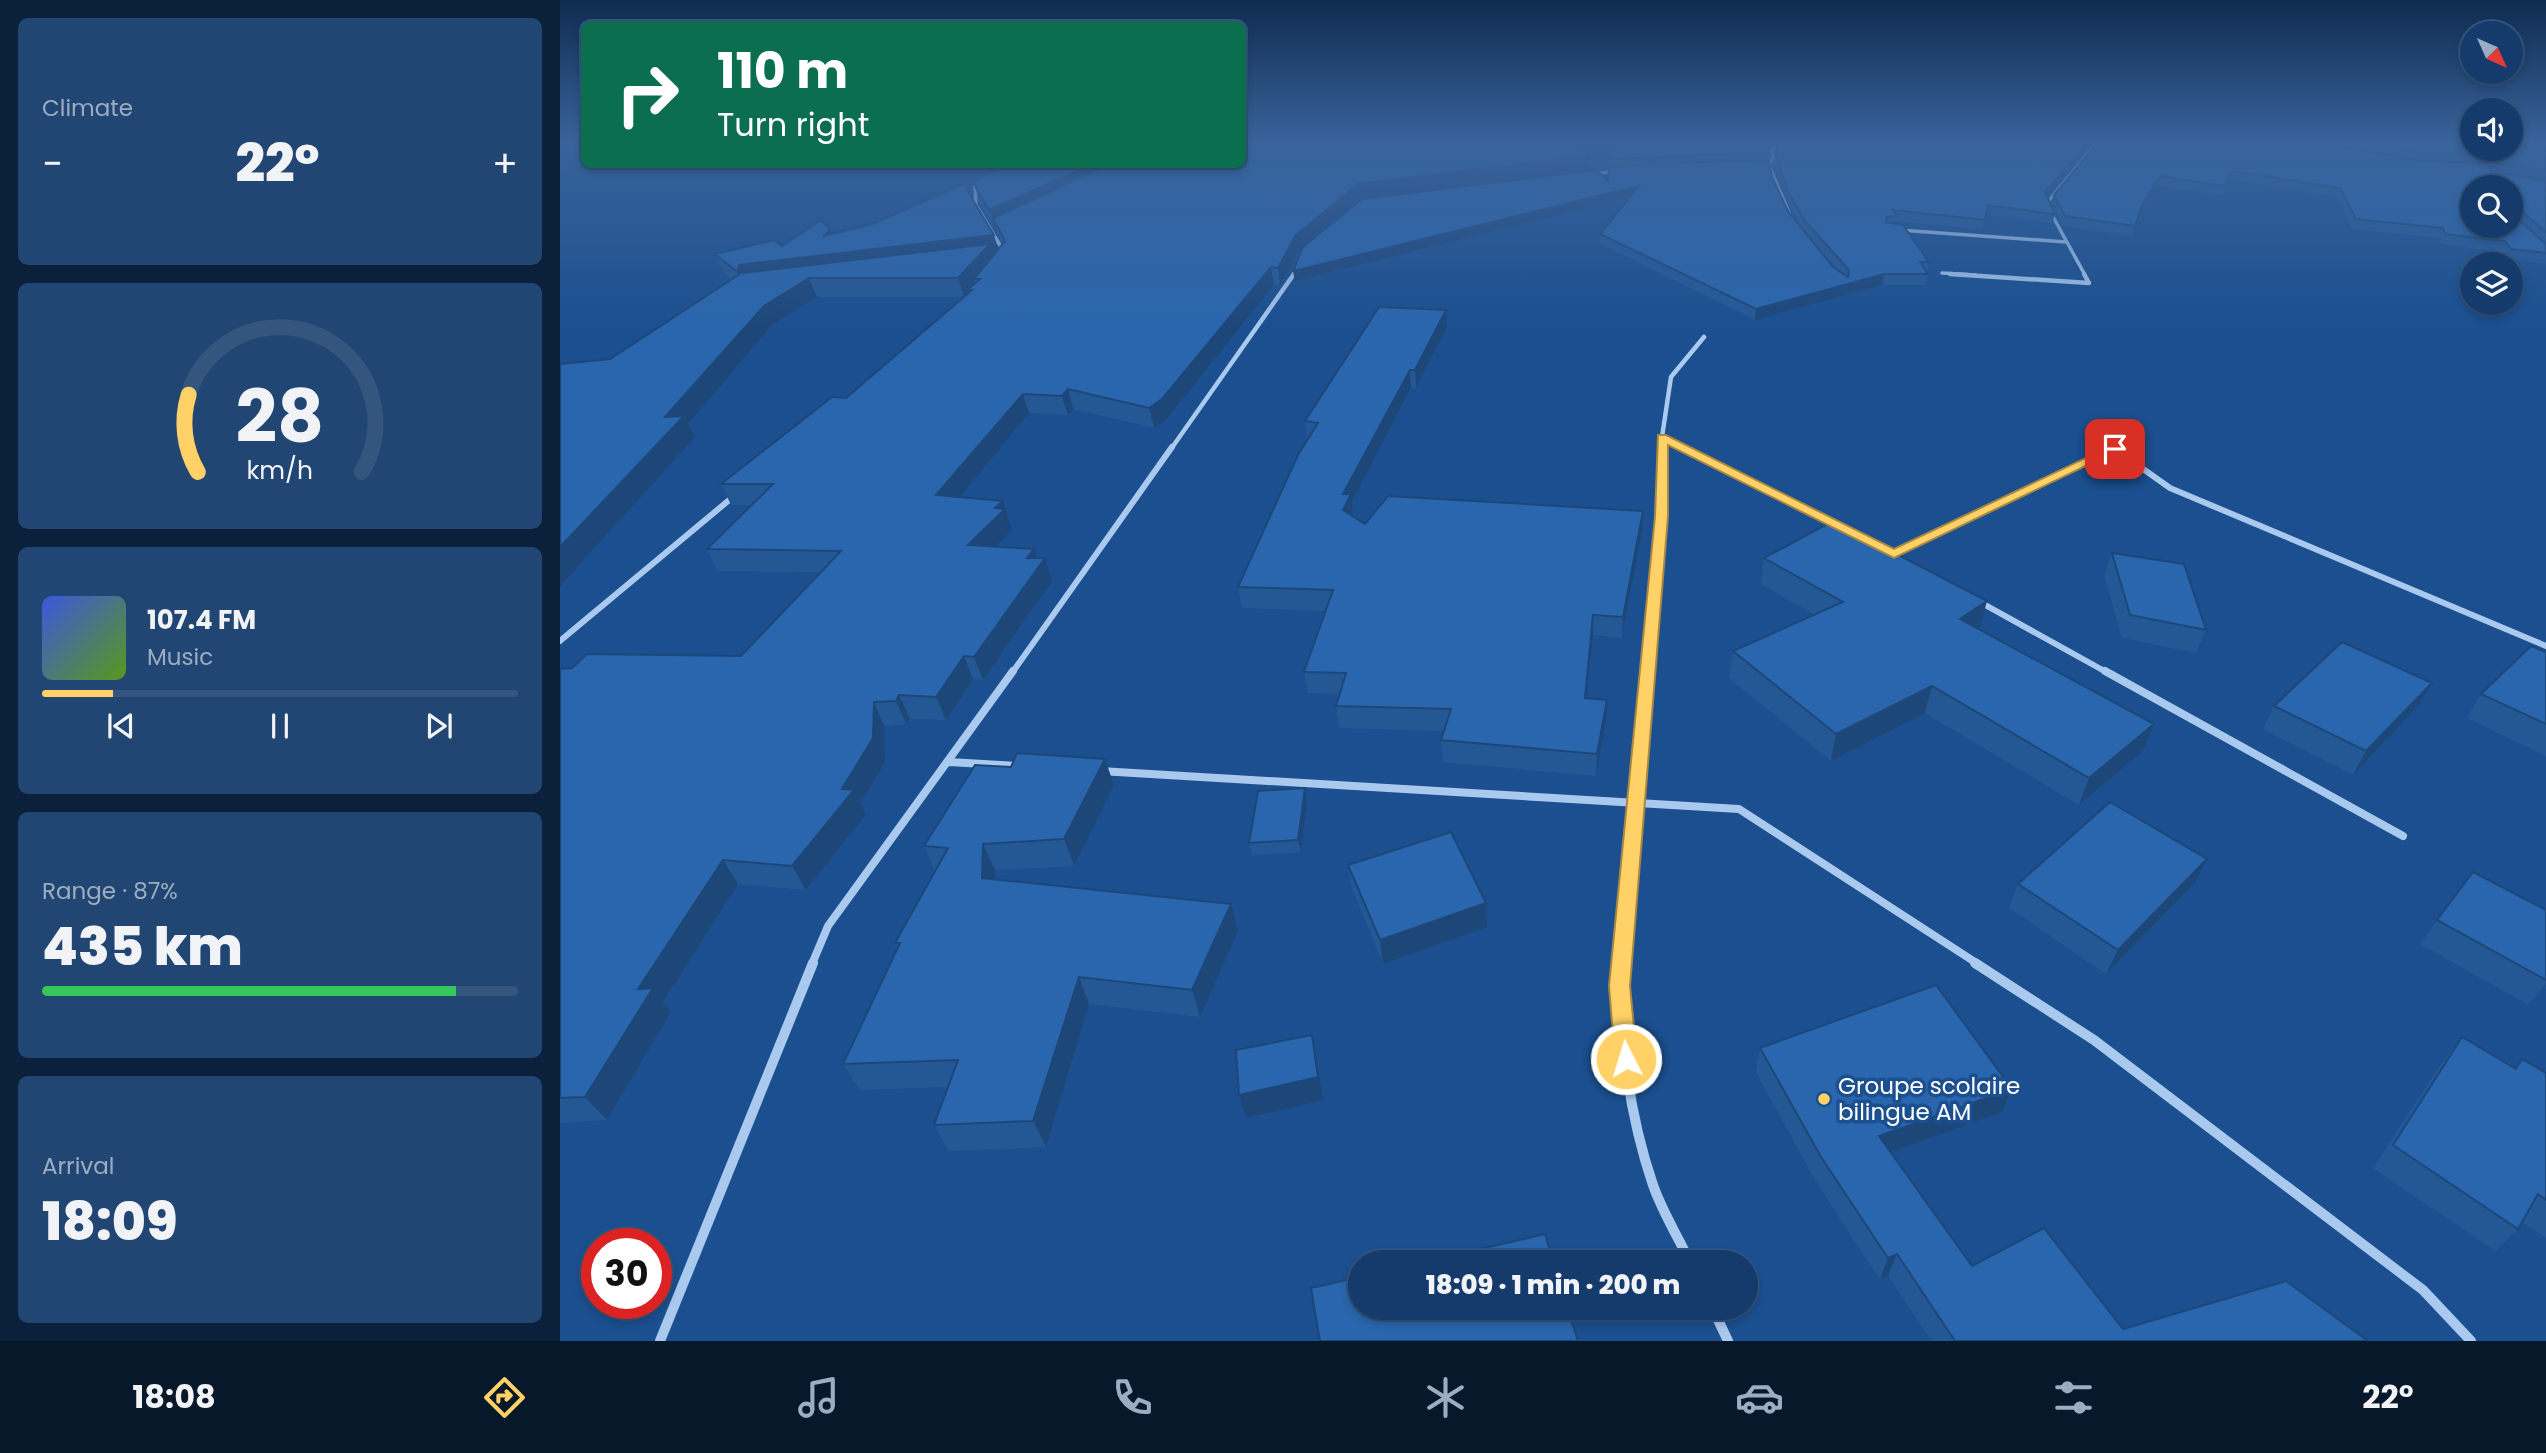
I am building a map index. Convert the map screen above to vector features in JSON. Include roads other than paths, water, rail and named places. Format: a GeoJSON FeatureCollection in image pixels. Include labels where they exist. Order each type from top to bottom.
{"type":"FeatureCollection","features":[{"type":"Feature","properties":{"kind":"street"},"geometry":{"type":"LineString","coordinates":[[976,204],[1006,256],[992,258]]}},
{"type":"Feature","properties":{"kind":"street"},"geometry":{"type":"LineString","coordinates":[[1785,204],[1792,220]]}},
{"type":"Feature","properties":{"kind":"street"},"geometry":{"type":"LineString","coordinates":[[1942,273],[2089,283],[2046,204]]}},
{"type":"Feature","properties":{"kind":"street"},"geometry":{"type":"LineString","coordinates":[[992,232],[1005,226]]}},
{"type":"Feature","properties":{"kind":"street"},"geometry":{"type":"LineString","coordinates":[[1888,229],[2066,242]]}},
{"type":"Feature","properties":{"kind":"street"},"geometry":{"type":"LineString","coordinates":[[660,1341],[828,926],[949,762],[1292,278],[1301,256]]}},
{"type":"Feature","properties":{"kind":"street"},"geometry":{"type":"LineString","coordinates":[[1684,1250],[1653,1185],[1628,1083],[1620,986],[1662,516],[1662,438],[1671,377],[1704,337]]}},
{"type":"Feature","properties":{"kind":"street"},"geometry":{"type":"LineString","coordinates":[[1662,438],[1847,529]]}},
{"type":"Feature","properties":{"kind":"street"},"geometry":{"type":"LineString","coordinates":[[1894,554],[2115,449],[2170,488],[2546,646]]}},
{"type":"Feature","properties":{"kind":"street"},"geometry":{"type":"LineString","coordinates":[[560,641],[742,489]]}},
{"type":"Feature","properties":{"kind":"street"},"geometry":{"type":"LineString","coordinates":[[1882,548],[1906,561]]}},
{"type":"Feature","properties":{"kind":"street"},"geometry":{"type":"LineString","coordinates":[[1966,594],[2403,836]]}},
{"type":"Feature","properties":{"kind":"street"},"geometry":{"type":"LineString","coordinates":[[949,762],[1032,767]]}},
{"type":"Feature","properties":{"kind":"street"},"geometry":{"type":"LineString","coordinates":[[1087,770],[1739,809],[2094,1040],[2423,1290],[2471,1341]]}},
{"type":"Feature","properties":{"kind":"street"},"geometry":{"type":"LineString","coordinates":[[1718,1320],[1728,1341]]}},
{"type":"Feature","properties":{"kind":"place","name":"Groupe scolaire bilingue AM"},"geometry":{"type":"Point","coordinates":[1824,1099]}}]}
